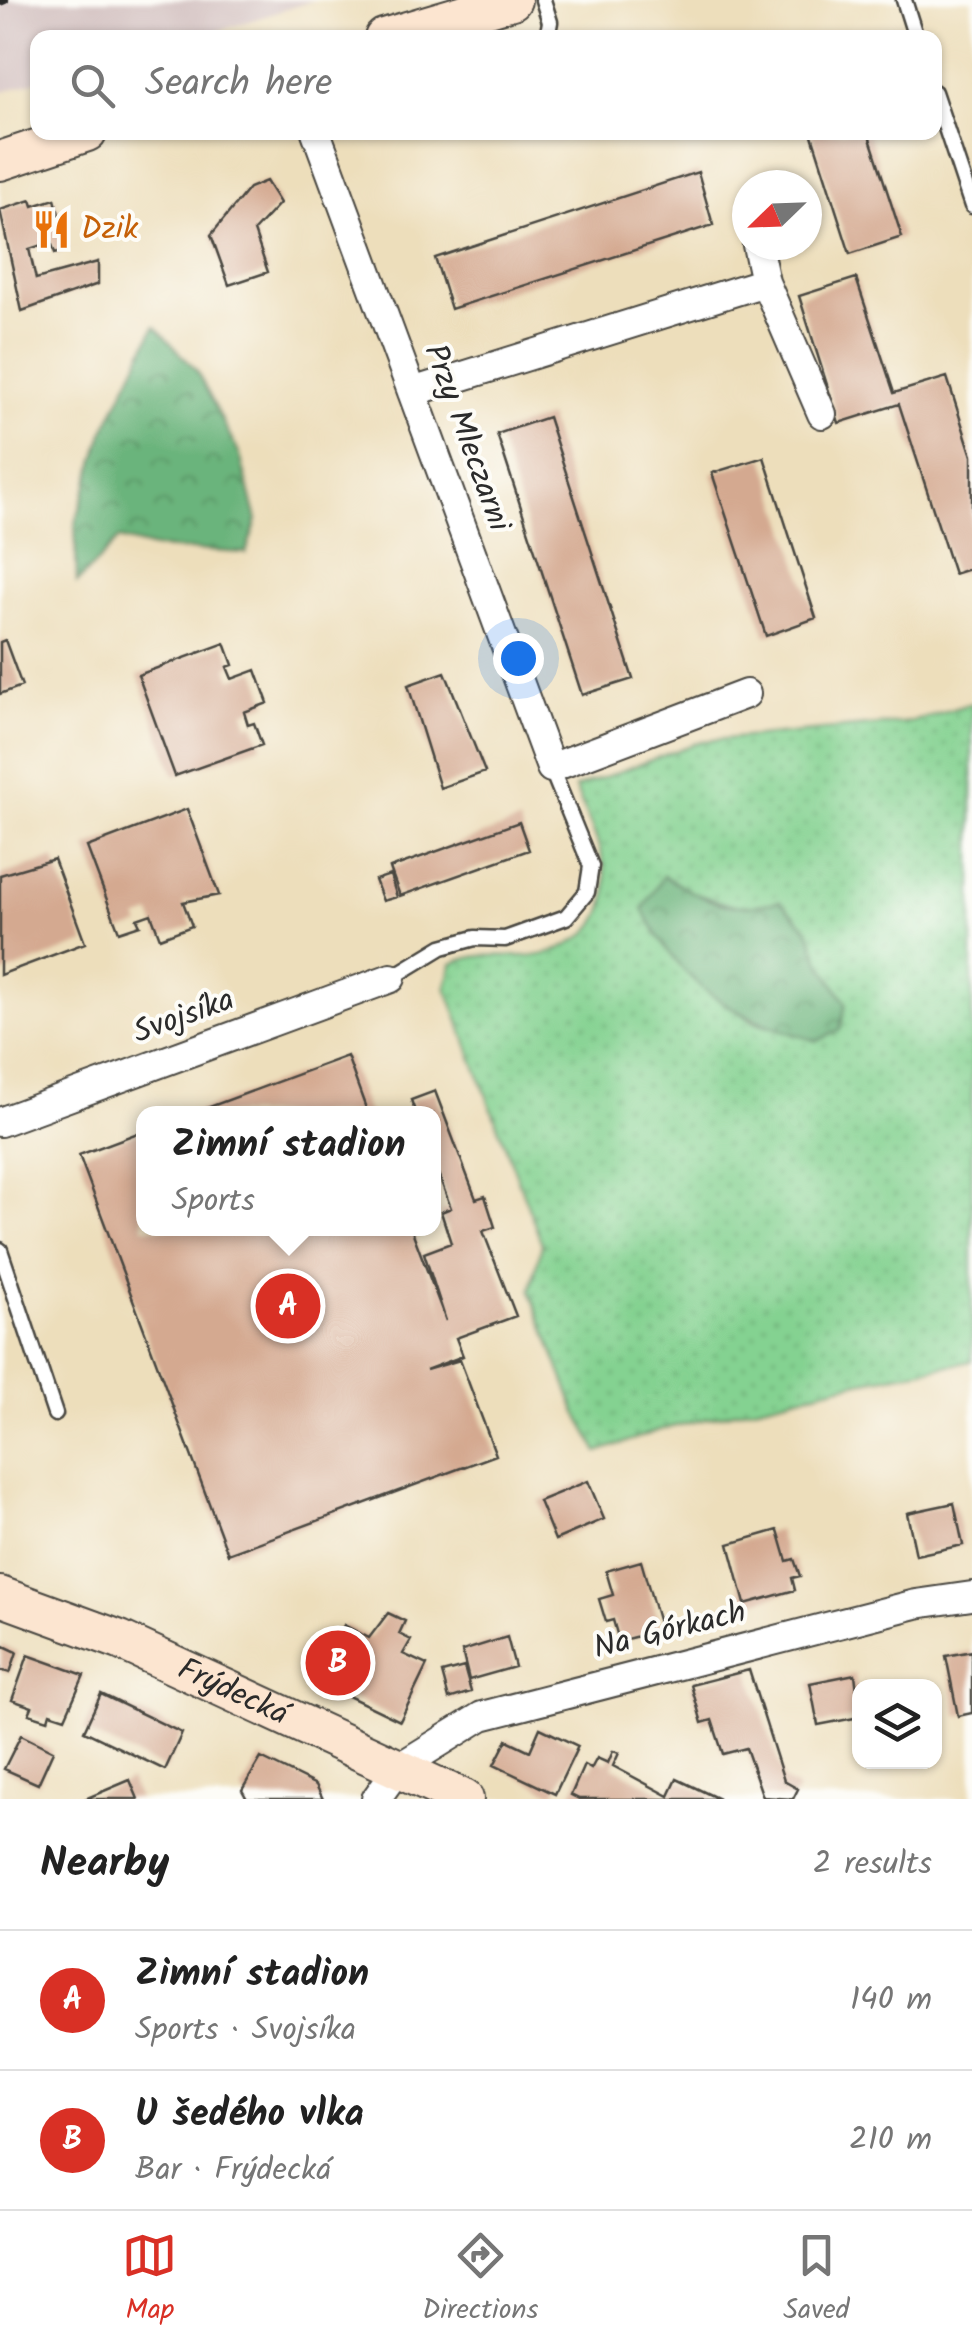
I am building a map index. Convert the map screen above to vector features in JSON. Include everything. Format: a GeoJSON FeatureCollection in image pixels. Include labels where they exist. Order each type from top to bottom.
{"type":"FeatureCollection","features":[{"type":"Feature","properties":{"kind":"main road"},"geometry":{"type":"LineString","coordinates":[[415,30],[512,0]]}},
{"type":"Feature","properties":{"kind":"main road"},"geometry":{"type":"LineString","coordinates":[[0,161],[63,140]]}},
{"type":"Feature","properties":{"kind":"main road","name":"Frýdecká"},"geometry":{"type":"LineString","coordinates":[[0,1596],[120,1640],[464,1799]]}},
{"type":"Feature","properties":{"kind":"street","name":"Przy Mleczarni"},"geometry":{"type":"LineString","coordinates":[[319,140],[552,768]]}},
{"type":"Feature","properties":{"kind":"street"},"geometry":{"type":"LineString","coordinates":[[760,260],[765,282],[822,414]]}},
{"type":"Feature","properties":{"kind":"street"},"geometry":{"type":"LineString","coordinates":[[412,392],[765,282]]}},
{"type":"Feature","properties":{"kind":"street"},"geometry":{"type":"LineString","coordinates":[[552,768],[746,694]]}},
{"type":"Feature","properties":{"kind":"street","name":"Svojsíka"},"geometry":{"type":"LineString","coordinates":[[0,1122],[392,978]]}},
{"type":"Feature","properties":{"kind":"street","name":"Na Górkach"},"geometry":{"type":"LineString","coordinates":[[398,1768],[482,1716],[916,1604],[972,1596]]}},
{"type":"Feature","properties":{"kind":"street"},"geometry":{"type":"LineString","coordinates":[[376,1799],[398,1768]]}},
{"type":"Feature","properties":{"kind":"lane"},"geometry":{"type":"LineString","coordinates":[[543,0],[549,30]]}},
{"type":"Feature","properties":{"kind":"lane"},"geometry":{"type":"LineString","coordinates":[[904,0],[913,30]]}},
{"type":"Feature","properties":{"kind":"lane"},"geometry":{"type":"LineString","coordinates":[[942,116],[972,206]]}},
{"type":"Feature","properties":{"kind":"lane"},"geometry":{"type":"LineString","coordinates":[[392,978],[442,947],[474,938],[505,938],[566,917],[586,892],[591,866],[552,768]]}},
{"type":"Feature","properties":{"kind":"lane"},"geometry":{"type":"LineString","coordinates":[[0,1250],[55,1414]]}},
{"type":"Feature","properties":{"kind":"shaded area"},"geometry":{"type":"Polygon","coordinates":[[[0,0],[315,0],[222,30],[30,30],[30,83],[0,93],[0,0]]]}},
{"type":"Feature","properties":{"kind":"green space"},"geometry":{"type":"Polygon","coordinates":[[[155,326],[196,370],[240,455],[257,520],[246,553],[154,548],[119,539],[77,583],[75,525],[103,433],[155,326]]]}},
{"type":"Feature","properties":{"kind":"green space"},"geometry":{"type":"Polygon","coordinates":[[[972,703],[972,1361],[849,1384],[660,1430],[598,1452],[576,1411],[530,1291],[542,1244],[446,987],[452,964],[481,956],[549,953],[580,938],[596,923],[604,906],[604,866],[575,788],[702,741],[912,722],[972,703]],[[664,876],[698,985],[752,1021],[817,1041],[846,1003],[820,962],[809,930],[693,893],[664,876]]]}},
{"type":"Feature","properties":{"kind":"green space"},"geometry":{"type":"Polygon","coordinates":[[[663,876],[719,903],[746,906],[780,901],[809,930],[820,962],[846,1003],[840,1030],[817,1041],[787,1031],[735,1010],[694,980],[676,961],[643,909],[663,876]]]}},
{"type":"Feature","properties":{"kind":"building"},"geometry":{"type":"Polygon","coordinates":[[[814,140],[871,140],[902,237],[850,254],[814,140]]]}},
{"type":"Feature","properties":{"kind":"building"},"geometry":{"type":"Polygon","coordinates":[[[698,172],[713,225],[451,309],[435,258],[698,172]]]}},
{"type":"Feature","properties":{"kind":"building"},"geometry":{"type":"Polygon","coordinates":[[[266,181],[280,203],[254,231],[268,272],[229,285],[211,235],[249,188],[266,181]]]}},
{"type":"Feature","properties":{"kind":"building"},"geometry":{"type":"Polygon","coordinates":[[[55,199],[68,249],[55,253],[51,242],[29,249],[36,279],[98,262],[98,284],[22,311],[0,210],[31,200],[33,206],[55,199]]]}},
{"type":"Feature","properties":{"kind":"building"},"geometry":{"type":"Polygon","coordinates":[[[856,278],[894,393],[947,377],[972,456],[972,568],[954,574],[899,404],[839,423],[799,296],[856,278]]]}},
{"type":"Feature","properties":{"kind":"building"},"geometry":{"type":"Polygon","coordinates":[[[548,417],[633,679],[582,695],[497,434],[548,417]]]}},
{"type":"Feature","properties":{"kind":"building"},"geometry":{"type":"Polygon","coordinates":[[[764,457],[816,618],[766,636],[712,473],[764,457]]]}},
{"type":"Feature","properties":{"kind":"building"},"geometry":{"type":"Polygon","coordinates":[[[5,640],[22,686],[0,694],[0,642],[5,640]]]}},
{"type":"Feature","properties":{"kind":"building"},"geometry":{"type":"Polygon","coordinates":[[[225,643],[233,665],[227,667],[232,679],[256,670],[268,703],[244,712],[248,725],[254,723],[262,745],[175,776],[138,675],[225,643]]]}},
{"type":"Feature","properties":{"kind":"building"},"geometry":{"type":"Polygon","coordinates":[[[445,672],[485,772],[440,788],[408,685],[445,672]]]}},
{"type":"Feature","properties":{"kind":"building"},"geometry":{"type":"Polygon","coordinates":[[[187,809],[219,895],[183,902],[192,926],[160,938],[151,914],[137,919],[140,925],[119,932],[87,847],[187,809]]]}},
{"type":"Feature","properties":{"kind":"building"},"geometry":{"type":"Polygon","coordinates":[[[519,822],[529,850],[400,896],[390,868],[519,822]]]}},
{"type":"Feature","properties":{"kind":"building"},"geometry":{"type":"Polygon","coordinates":[[[54,859],[85,943],[0,975],[0,875],[54,859]]]}},
{"type":"Feature","properties":{"kind":"building"},"geometry":{"type":"Polygon","coordinates":[[[390,875],[397,897],[383,901],[375,880],[390,875]]]}},
{"type":"Feature","properties":{"kind":"building"},"geometry":{"type":"Polygon","coordinates":[[[347,1056],[365,1106],[212,1106],[347,1056]]]}},
{"type":"Feature","properties":{"kind":"building"},"geometry":{"type":"Polygon","coordinates":[[[435,1091],[441,1106],[413,1106],[411,1100],[435,1091]]]}},
{"type":"Feature","properties":{"kind":"building"},"geometry":{"type":"Polygon","coordinates":[[[441,1107],[476,1199],[485,1196],[495,1227],[483,1231],[516,1316],[456,1338],[463,1356],[426,1370],[460,1360],[496,1455],[228,1554],[79,1155],[136,1134],[136,1236],[414,1236],[446,1321],[424,1253],[451,1243],[441,1212],[451,1208],[441,1181],[441,1107]]]}},
{"type":"Feature","properties":{"kind":"building"},"geometry":{"type":"Polygon","coordinates":[[[588,1481],[604,1519],[555,1540],[539,1501],[588,1481]]]}},
{"type":"Feature","properties":{"kind":"building"},"geometry":{"type":"Polygon","coordinates":[[[954,1503],[963,1545],[916,1555],[907,1513],[954,1503]]]}},
{"type":"Feature","properties":{"kind":"building"},"geometry":{"type":"Polygon","coordinates":[[[778,1530],[787,1561],[794,1559],[800,1576],[792,1578],[795,1590],[745,1604],[729,1544],[778,1530]]]}},
{"type":"Feature","properties":{"kind":"building"},"geometry":{"type":"Polygon","coordinates":[[[641,1561],[661,1630],[619,1641],[613,1620],[606,1622],[599,1599],[613,1595],[606,1571],[641,1561]]]}},
{"type":"Feature","properties":{"kind":"building"},"geometry":{"type":"Polygon","coordinates":[[[388,1613],[405,1621],[399,1634],[411,1640],[403,1654],[427,1665],[400,1721],[317,1681],[344,1625],[369,1638],[388,1613]]]}},
{"type":"Feature","properties":{"kind":"building"},"geometry":{"type":"Polygon","coordinates":[[[507,1637],[515,1667],[469,1680],[462,1651],[507,1637]]]}},
{"type":"Feature","properties":{"kind":"building"},"geometry":{"type":"Polygon","coordinates":[[[2,1645],[17,1652],[10,1673],[0,1670],[2,1645]]]}},
{"type":"Feature","properties":{"kind":"building"},"geometry":{"type":"Polygon","coordinates":[[[972,1651],[972,1713],[958,1716],[946,1656],[972,1651]]]}},
{"type":"Feature","properties":{"kind":"building"},"geometry":{"type":"Polygon","coordinates":[[[28,1655],[84,1675],[65,1718],[50,1713],[48,1720],[29,1714],[32,1707],[12,1700],[28,1655]]]}},
{"type":"Feature","properties":{"kind":"building"},"geometry":{"type":"Polygon","coordinates":[[[464,1667],[471,1692],[449,1699],[442,1673],[464,1667]]]}},
{"type":"Feature","properties":{"kind":"building"},"geometry":{"type":"Polygon","coordinates":[[[749,1670],[784,1781],[798,1789],[793,1799],[763,1797],[746,1748],[723,1754],[712,1720],[702,1723],[691,1685],[749,1670]]]}},
{"type":"Feature","properties":{"kind":"building"},"geometry":{"type":"Polygon","coordinates":[[[855,1674],[852,1719],[818,1725],[810,1683],[855,1674]]]}},
{"type":"Feature","properties":{"kind":"building"},"geometry":{"type":"Polygon","coordinates":[[[101,1694],[182,1733],[165,1770],[84,1731],[101,1694]]]}},
{"type":"Feature","properties":{"kind":"building"},"geometry":{"type":"Polygon","coordinates":[[[540,1728],[578,1746],[555,1794],[494,1765],[507,1740],[530,1751],[540,1728]]]}},
{"type":"Feature","properties":{"kind":"building"},"geometry":{"type":"Polygon","coordinates":[[[21,1735],[53,1751],[38,1784],[4,1769],[21,1735]]]}},
{"type":"Feature","properties":{"kind":"building"},"geometry":{"type":"Polygon","coordinates":[[[613,1751],[619,1753],[613,1766],[669,1796],[677,1779],[719,1799],[579,1799],[571,1795],[584,1765],[591,1769],[597,1758],[608,1763],[613,1751]]]}},
{"type":"Feature","properties":{"kind":"building"},"geometry":{"type":"Polygon","coordinates":[[[261,1758],[316,1785],[323,1799],[247,1799],[242,1790],[261,1758]]]}},
{"type":"Feature","properties":{"kind":"building"},"geometry":{"type":"Polygon","coordinates":[[[130,1780],[138,1799],[85,1799],[130,1780]]]}},
{"type":"Feature","properties":{"kind":"railway"},"geometry":{"type":"LineString","coordinates":[[0,2],[5,0]]}},
{"type":"Feature","properties":{"kind":"place","name":"Dzik"},"geometry":{"type":"Point","coordinates":[51,229]}},
{"type":"Feature","properties":{"kind":"place","name":"Zimní stadion"},"geometry":{"type":"Point","coordinates":[288,1306]}},
{"type":"Feature","properties":{"kind":"place","name":"U šedého vlka"},"geometry":{"type":"Point","coordinates":[338,1663]}}]}
